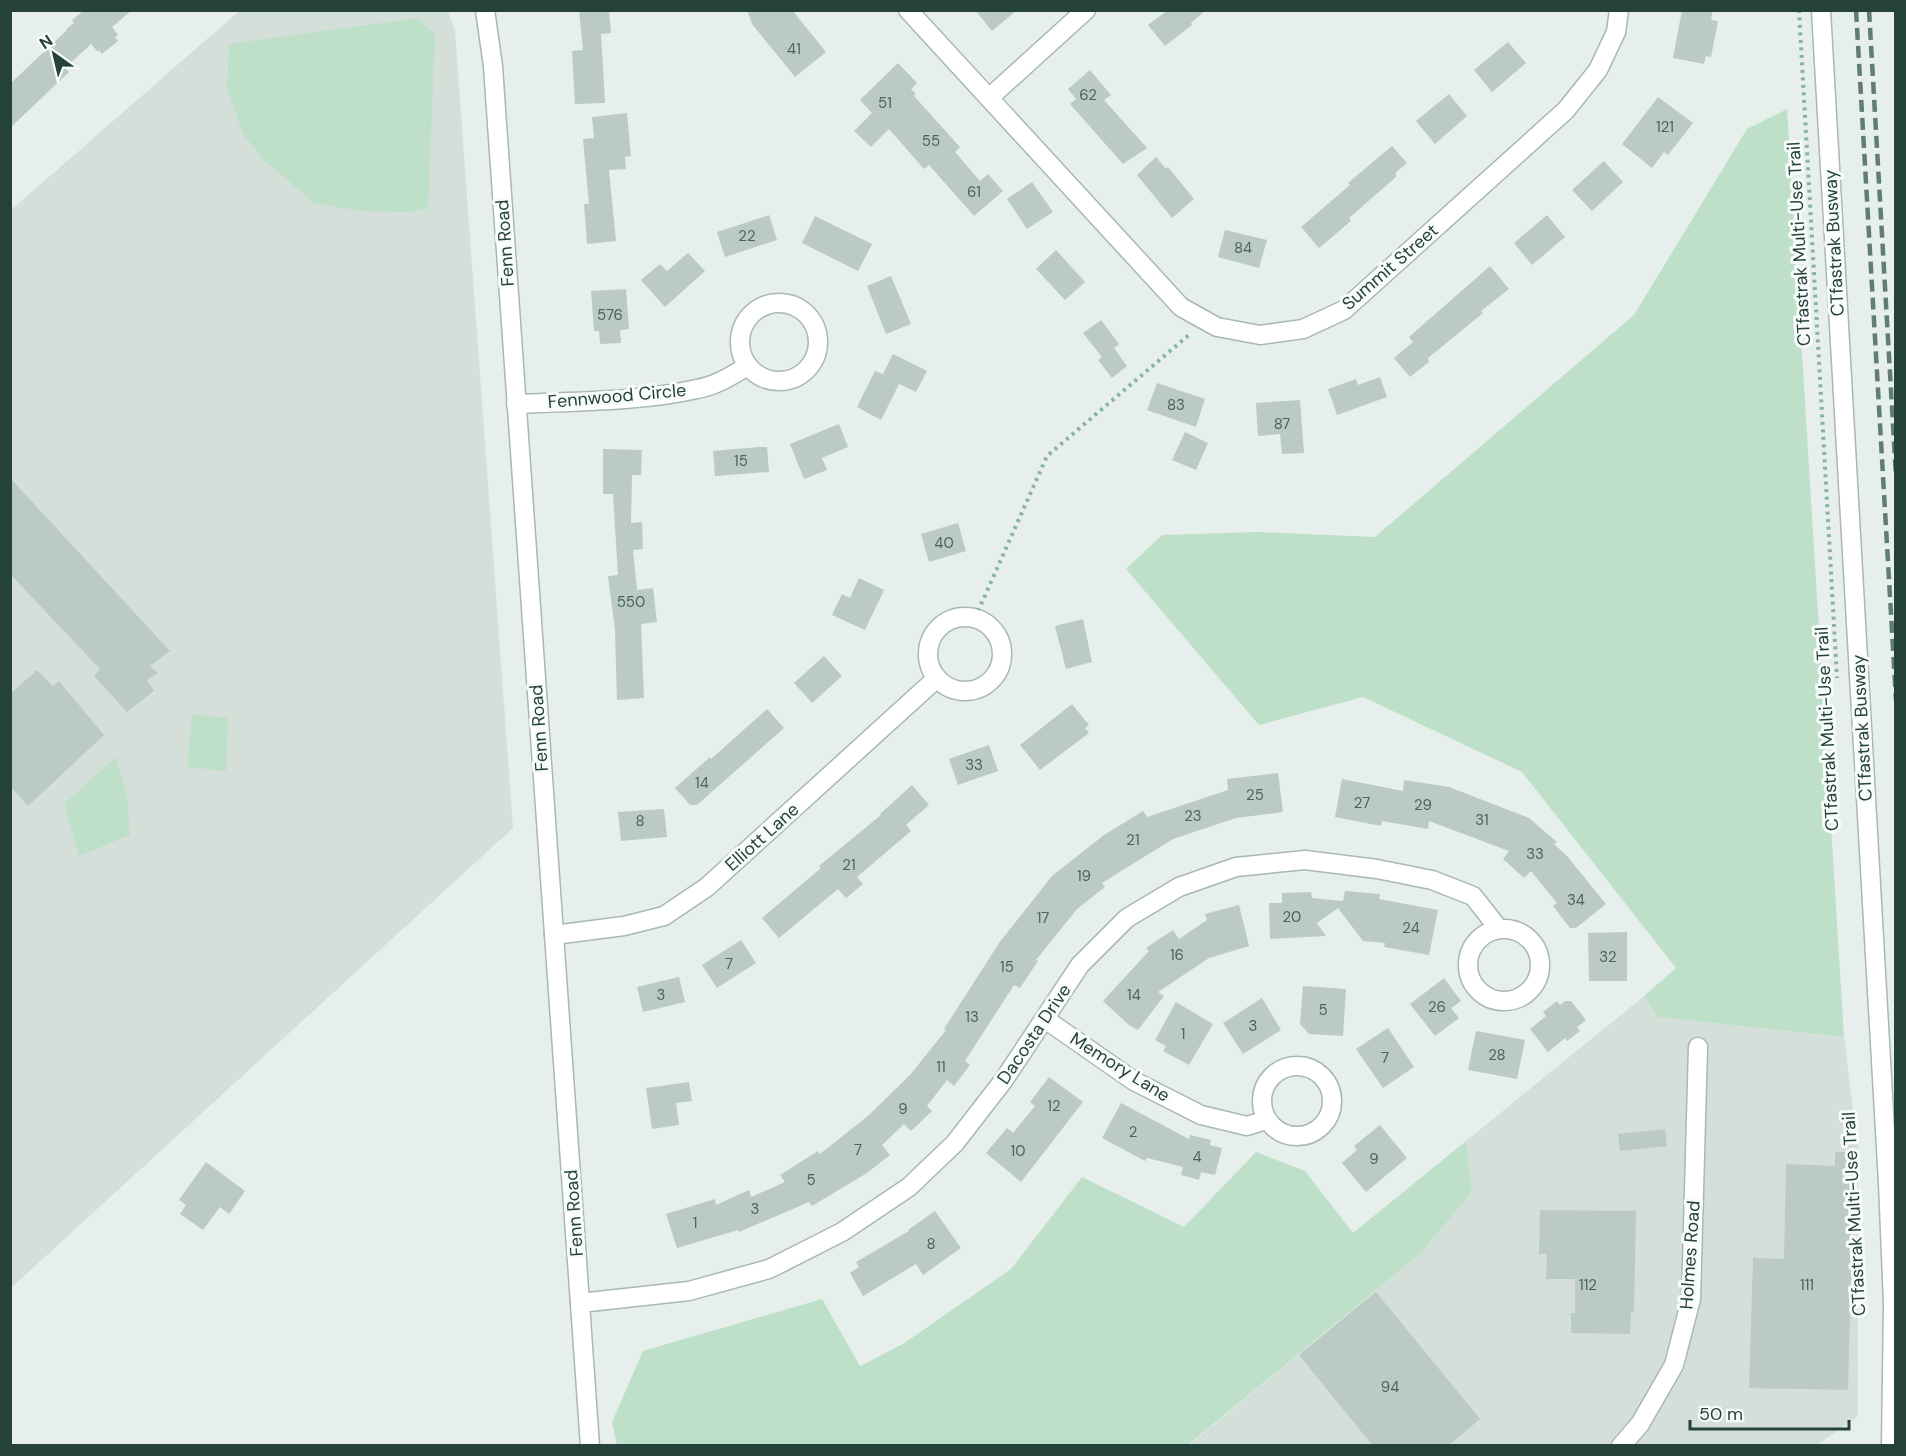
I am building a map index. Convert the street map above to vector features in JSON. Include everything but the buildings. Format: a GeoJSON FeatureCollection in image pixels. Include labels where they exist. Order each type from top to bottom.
{"type":"FeatureCollection","features":[{"type":"Feature","properties":{"kind":"street","name":"Fenn Road"},"geometry":{"type":"LineString","coordinates":[[485,10],[493,66],[590,1446]]}},
{"type":"Feature","properties":{"kind":"street","name":"Summit Street"},"geometry":{"type":"LineString","coordinates":[[908,10],[1181,307],[1217,327],[1260,335],[1303,329],[1344,310],[1566,110],[1598,70],[1616,32],[1619,10]]}},
{"type":"Feature","properties":{"kind":"street"},"geometry":{"type":"LineString","coordinates":[[988,98],[1086,10]]}},
{"type":"Feature","properties":{"kind":"street","name":"CTfastrak Busway"},"geometry":{"type":"LineString","coordinates":[[1821,10],[1889,1194],[1893,1314],[1891,1446]]}},
{"type":"Feature","properties":{"kind":"street"},"geometry":{"type":"LineString","coordinates":[[774,304],[793,306],[804,313],[813,324],[817,336],[817,349],[813,361],[804,372],[793,379],[768,380],[757,375],[748,366],[742,356],[741,337],[747,320],[756,311],[774,304]]}},
{"type":"Feature","properties":{"kind":"street","name":"Fennwood Circle"},"geometry":{"type":"LineString","coordinates":[[516,404],[640,397],[699,389],[725,380],[748,366]]}},
{"type":"Feature","properties":{"kind":"street"},"geometry":{"type":"LineString","coordinates":[[965,616],[975,618],[990,627],[1000,642],[1002,660],[994,677],[980,687],[962,691],[952,689],[937,678],[929,662],[929,643],[933,634],[947,621],[965,616]]}},
{"type":"Feature","properties":{"kind":"street","name":"Elliott Lane"},"geometry":{"type":"LineString","coordinates":[[554,935],[624,926],[664,916],[698,893],[937,678]]}},
{"type":"Feature","properties":{"kind":"street","name":"Dacosta Drive"},"geometry":{"type":"LineString","coordinates":[[580,1303],[689,1291],[769,1269],[842,1232],[909,1187],[955,1143],[1003,1081],[1080,965],[1127,918],[1179,887],[1236,867],[1305,860],[1377,869],[1432,880],[1473,896],[1499,929]]}},
{"type":"Feature","properties":{"kind":"street"},"geometry":{"type":"LineString","coordinates":[[1499,929],[1511,929],[1522,933],[1531,940],[1537,950],[1540,962],[1539,973],[1527,993],[1517,999],[1504,1001],[1487,996],[1473,984],[1468,973],[1467,961],[1478,939],[1488,932],[1499,929]]}},
{"type":"Feature","properties":{"kind":"street","name":"Memory Lane"},"geometry":{"type":"LineString","coordinates":[[1044,1019],[1134,1081],[1201,1115],[1247,1126],[1266,1120]]}},
{"type":"Feature","properties":{"kind":"street","name":"Holmes Road"},"geometry":{"type":"LineString","coordinates":[[1621,1446],[1640,1424],[1674,1365],[1691,1299],[1698,1047]]}},
{"type":"Feature","properties":{"kind":"path","name":"CTfastrak Multi-Use Trail"},"geometry":{"type":"LineString","coordinates":[[1799,10],[1838,681]]}},
{"type":"Feature","properties":{"kind":"path"},"geometry":{"type":"LineString","coordinates":[[975,618],[1047,456],[1205,320]]}},
{"type":"Feature","properties":{"kind":"shaded area"},"geometry":{"type":"Polygon","coordinates":[[[239,11],[448,11],[455,31],[513,828],[11,1288],[10,211],[239,11]]]}},
{"type":"Feature","properties":{"kind":"shaded area"},"geometry":{"type":"Polygon","coordinates":[[[1644,996],[1657,1017],[1844,1037],[1858,1150],[1858,1416],[1817,1445],[1188,1446],[1421,1253],[1472,1192],[1466,1141],[1644,996]]]}},
{"type":"Feature","properties":{"kind":"green space"},"geometry":{"type":"Polygon","coordinates":[[[417,18],[435,35],[428,209],[406,212],[361,211],[314,203],[265,161],[243,134],[227,88],[229,44],[417,18]]]}},
{"type":"Feature","properties":{"kind":"green space"},"geometry":{"type":"Polygon","coordinates":[[[1787,109],[1844,1037],[1657,1017],[1644,996],[1676,968],[1522,772],[1363,697],[1259,725],[1126,569],[1162,535],[1257,532],[1375,537],[1634,315],[1747,129],[1787,109]]]}},
{"type":"Feature","properties":{"kind":"green space"},"geometry":{"type":"Polygon","coordinates":[[[192,714],[228,718],[226,771],[187,767],[192,714]]]}},
{"type":"Feature","properties":{"kind":"green space"},"geometry":{"type":"Polygon","coordinates":[[[116,757],[127,797],[130,835],[79,856],[64,804],[116,757]]]}},
{"type":"Feature","properties":{"kind":"green space"},"geometry":{"type":"Polygon","coordinates":[[[1466,1141],[1472,1192],[1421,1253],[1188,1445],[617,1445],[612,1422],[643,1351],[822,1299],[860,1366],[903,1344],[1011,1269],[1082,1177],[1184,1227],[1256,1152],[1305,1171],[1353,1233],[1466,1141]]]}},
{"type":"Feature","properties":{"kind":"railway"},"geometry":{"type":"LineString","coordinates":[[1856,10],[1896,700]]}},
{"type":"Feature","properties":{"kind":"railway"},"geometry":{"type":"LineString","coordinates":[[1869,10],[1896,477]]}}]}
